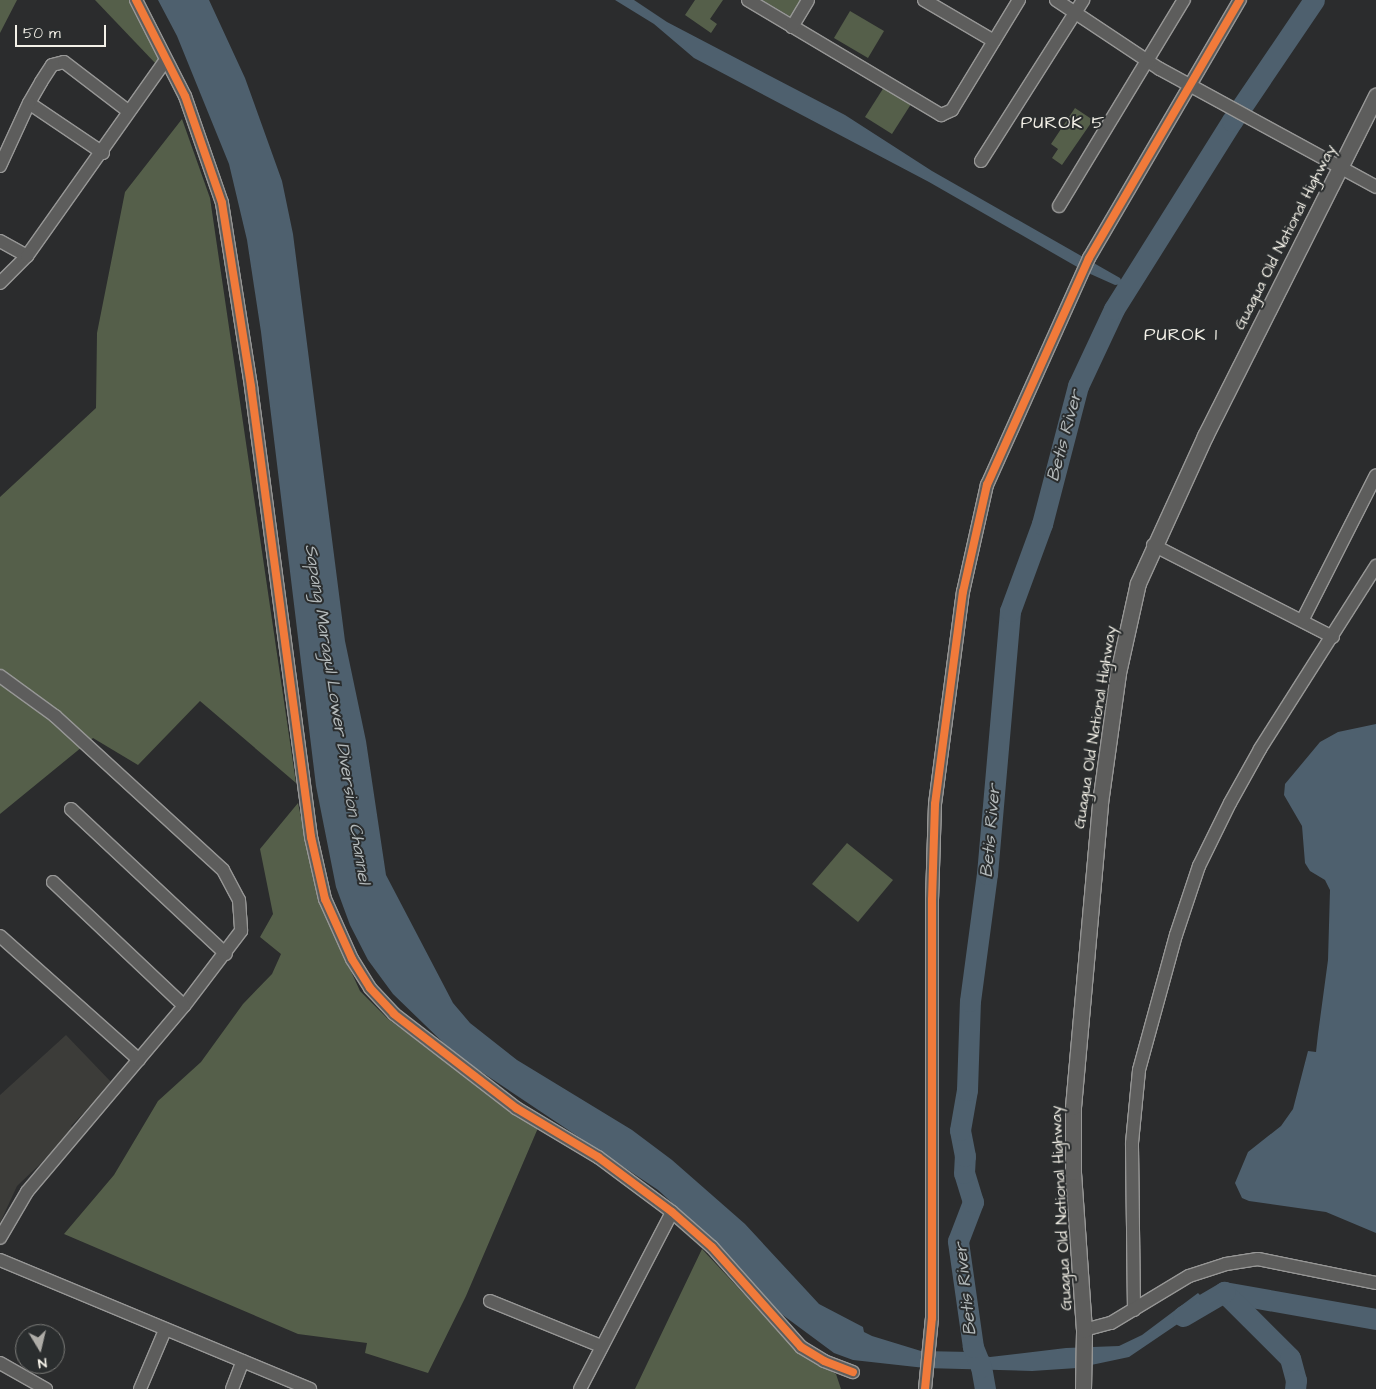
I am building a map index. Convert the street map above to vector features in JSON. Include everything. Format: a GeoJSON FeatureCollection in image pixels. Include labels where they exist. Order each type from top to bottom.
{"type":"FeatureCollection","features":[{"type":"Feature","properties":{"kind":"main road","name":"Guagua Old National Highway"},"geometry":{"type":"LineString","coordinates":[[1083,1389],[1084,1335],[1072,1107],[1087,919],[1118,674],[1138,583],[1153,545],[1376,96]]}},
{"type":"Feature","properties":{"kind":"street"},"geometry":{"type":"LineString","coordinates":[[136,0],[165,61],[185,96],[222,203],[251,387],[311,837],[325,899],[337,930],[370,988],[394,1014],[516,1108],[598,1157],[672,1212],[712,1248],[801,1347],[824,1361],[853,1372]]}},
{"type":"Feature","properties":{"kind":"street"},"geometry":{"type":"LineString","coordinates":[[748,0],[941,115],[952,110],[1019,0]]}},
{"type":"Feature","properties":{"kind":"street"},"geometry":{"type":"LineString","coordinates":[[792,27],[808,0]]}},
{"type":"Feature","properties":{"kind":"street"},"geometry":{"type":"LineString","coordinates":[[924,0],[994,41]]}},
{"type":"Feature","properties":{"kind":"street"},"geometry":{"type":"LineString","coordinates":[[1056,0],[1148,60],[1376,187]]}},
{"type":"Feature","properties":{"kind":"street"},"geometry":{"type":"LineString","coordinates":[[981,161],[1083,0]]}},
{"type":"Feature","properties":{"kind":"street"},"geometry":{"type":"LineString","coordinates":[[1059,206],[1184,0]]}},
{"type":"Feature","properties":{"kind":"street"},"geometry":{"type":"LineString","coordinates":[[926,1384],[931,1344],[932,900],[935,804],[962,592],[987,485],[1089,258],[1193,84],[1240,0]]}},
{"type":"Feature","properties":{"kind":"street"},"geometry":{"type":"LineString","coordinates":[[0,283],[27,256],[103,153],[128,111],[165,61]]}},
{"type":"Feature","properties":{"kind":"street"},"geometry":{"type":"LineString","coordinates":[[0,166],[29,103],[52,65],[64,62],[128,111]]}},
{"type":"Feature","properties":{"kind":"street"},"geometry":{"type":"LineString","coordinates":[[29,103],[103,153]]}},
{"type":"Feature","properties":{"kind":"street"},"geometry":{"type":"LineString","coordinates":[[0,241],[27,256]]}},
{"type":"Feature","properties":{"kind":"street"},"geometry":{"type":"LineString","coordinates":[[1303,619],[1376,475]]}},
{"type":"Feature","properties":{"kind":"street"},"geometry":{"type":"LineString","coordinates":[[1153,545],[1303,619],[1333,637]]}},
{"type":"Feature","properties":{"kind":"street"},"geometry":{"type":"LineString","coordinates":[[1134,1310],[1132,1143],[1140,1070],[1176,935],[1199,866],[1230,802],[1260,749],[1333,637],[1376,566]]}},
{"type":"Feature","properties":{"kind":"street"},"geometry":{"type":"LineString","coordinates":[[0,676],[55,716],[223,870],[239,900],[241,931],[226,954],[184,1006],[26,1192],[0,1238]]}},
{"type":"Feature","properties":{"kind":"street"},"geometry":{"type":"LineString","coordinates":[[71,809],[226,954]]}},
{"type":"Feature","properties":{"kind":"street"},"geometry":{"type":"LineString","coordinates":[[53,882],[184,1006]]}},
{"type":"Feature","properties":{"kind":"street"},"geometry":{"type":"LineString","coordinates":[[0,936],[139,1060]]}},
{"type":"Feature","properties":{"kind":"street"},"geometry":{"type":"LineString","coordinates":[[580,1389],[672,1212]]}},
{"type":"Feature","properties":{"kind":"street"},"geometry":{"type":"LineString","coordinates":[[1084,1335],[1111,1323],[1189,1276],[1226,1264],[1258,1259],[1376,1282]]}},
{"type":"Feature","properties":{"kind":"street"},"geometry":{"type":"LineString","coordinates":[[0,1260],[310,1389]]}},
{"type":"Feature","properties":{"kind":"street"},"geometry":{"type":"LineString","coordinates":[[490,1301],[601,1346]]}},
{"type":"Feature","properties":{"kind":"street"},"geometry":{"type":"LineString","coordinates":[[140,1389],[165,1330]]}},
{"type":"Feature","properties":{"kind":"street"},"geometry":{"type":"LineString","coordinates":[[232,1389],[243,1361]]}},
{"type":"Feature","properties":{"kind":"street"},"geometry":{"type":"LineString","coordinates":[[0,1363],[46,1389]]}},
{"type":"Feature","properties":{"kind":"shaded area"},"geometry":{"type":"Polygon","coordinates":[[[66,1035],[112,1083],[71,1126],[75,1131],[17,1186],[0,1223],[0,1095],[66,1035]]]}},
{"type":"Feature","properties":{"kind":"green space"},"geometry":{"type":"Polygon","coordinates":[[[0,0],[17,0],[0,33],[0,0]]]}},
{"type":"Feature","properties":{"kind":"green space"},"geometry":{"type":"Polygon","coordinates":[[[95,0],[131,0],[160,54],[156,64],[95,0]]]}},
{"type":"Feature","properties":{"kind":"green space"},"geometry":{"type":"Polygon","coordinates":[[[695,0],[723,0],[710,19],[717,24],[711,33],[685,15],[695,0]]]}},
{"type":"Feature","properties":{"kind":"green space"},"geometry":{"type":"Polygon","coordinates":[[[762,0],[802,0],[791,17],[762,0]]]}},
{"type":"Feature","properties":{"kind":"green space"},"geometry":{"type":"Polygon","coordinates":[[[850,11],[884,31],[868,58],[834,38],[850,11]]]}},
{"type":"Feature","properties":{"kind":"green space"},"geometry":{"type":"Polygon","coordinates":[[[886,84],[913,101],[892,134],[865,117],[886,84]]]}},
{"type":"Feature","properties":{"kind":"green space"},"geometry":{"type":"Polygon","coordinates":[[[1075,108],[1093,120],[1062,165],[1052,158],[1058,149],[1051,144],[1075,108]]]}},
{"type":"Feature","properties":{"kind":"green space"},"geometry":{"type":"Polygon","coordinates":[[[182,119],[210,198],[296,783],[200,701],[138,765],[93,738],[0,814],[0,497],[96,408],[97,333],[125,192],[182,119]]]}},
{"type":"Feature","properties":{"kind":"green space"},"geometry":{"type":"Polygon","coordinates":[[[298,803],[319,901],[360,991],[388,1019],[538,1128],[466,1296],[428,1373],[365,1353],[367,1343],[298,1334],[64,1234],[114,1175],[158,1101],[201,1062],[243,1004],[272,974],[281,954],[260,937],[273,914],[260,849],[298,803]]]}},
{"type":"Feature","properties":{"kind":"green space"},"geometry":{"type":"Polygon","coordinates":[[[847,843],[893,880],[858,922],[812,884],[847,843]]]}},
{"type":"Feature","properties":{"kind":"green space"},"geometry":{"type":"Polygon","coordinates":[[[702,1249],[797,1351],[836,1374],[841,1389],[635,1389],[702,1249]]]}},
{"type":"Feature","properties":{"kind":"water"},"geometry":{"type":"Polygon","coordinates":[[[158,0],[209,0],[245,78],[282,181],[293,234],[345,641],[366,741],[386,875],[453,1003],[470,1023],[517,1060],[632,1130],[672,1160],[745,1224],[819,1304],[863,1327],[864,1332],[872,1336],[921,1351],[971,1352],[990,1357],[1066,1348],[1119,1346],[1142,1335],[1198,1293],[1213,1308],[1185,1319],[1129,1357],[1077,1368],[1032,1371],[925,1368],[853,1360],[834,1353],[780,1313],[723,1249],[658,1190],[456,1055],[393,994],[368,960],[350,925],[336,887],[316,786],[261,332],[247,240],[229,164],[177,36],[158,0]]]}},
{"type":"Feature","properties":{"kind":"water"},"geometry":{"type":"Polygon","coordinates":[[[615,0],[634,0],[667,22],[845,115],[932,171],[1120,278],[1123,284],[1115,285],[1086,272],[929,182],[694,58],[654,24],[615,0]]]}},
{"type":"Feature","properties":{"kind":"water"},"geometry":{"type":"Polygon","coordinates":[[[1376,724],[1376,1233],[1326,1212],[1249,1201],[1242,1198],[1235,1183],[1248,1152],[1281,1126],[1293,1109],[1308,1051],[1316,1052],[1328,960],[1330,890],[1325,880],[1310,871],[1305,863],[1302,826],[1284,795],[1285,784],[1320,742],[1338,732],[1376,724]]]}},
{"type":"Feature","properties":{"kind":"waterway","name":"Betis River"},"geometry":{"type":"LineString","coordinates":[[985,1389],[981,1367],[973,1347],[958,1241],[973,1202],[964,1173],[965,1156],[960,1130],[967,1090],[970,1001],[987,874],[1010,611],[1042,524],[1078,386],[1114,309],[1232,121],[1314,0]]}},
{"type":"Feature","properties":{"kind":"waterway"},"geometry":{"type":"LineString","coordinates":[[1224,1292],[1376,1319]]}},
{"type":"Feature","properties":{"kind":"waterway"},"geometry":{"type":"LineString","coordinates":[[1224,1292],[1290,1358],[1296,1380],[1295,1389]]}},
{"type":"Feature","properties":{"kind":"waterway","name":"Sapang Maragul Lower Diversion Channel"},"geometry":{"type":"LineString","coordinates":[[1183,1316],[1224,1292]]}},
{"type":"Feature","properties":{"kind":"cycle path"},"geometry":{"type":"LineString","coordinates":[[136,0],[185,96],[222,203],[251,387],[311,837],[325,899],[352,959],[370,988],[394,1014],[516,1108],[598,1157],[672,1212],[712,1247],[801,1347],[824,1361],[853,1372]]}},
{"type":"Feature","properties":{"kind":"cycle path"},"geometry":{"type":"LineString","coordinates":[[925,1389],[932,1318],[932,900],[935,804],[963,592],[987,485],[1089,258],[1240,0]]}},
{"type":"Feature","properties":{"kind":"district","name":"PUROK 5"},"geometry":{"type":"Point","coordinates":[1063,123]}},
{"type":"Feature","properties":{"kind":"district","name":"PUROK 1"},"geometry":{"type":"Point","coordinates":[1181,335]}}]}
